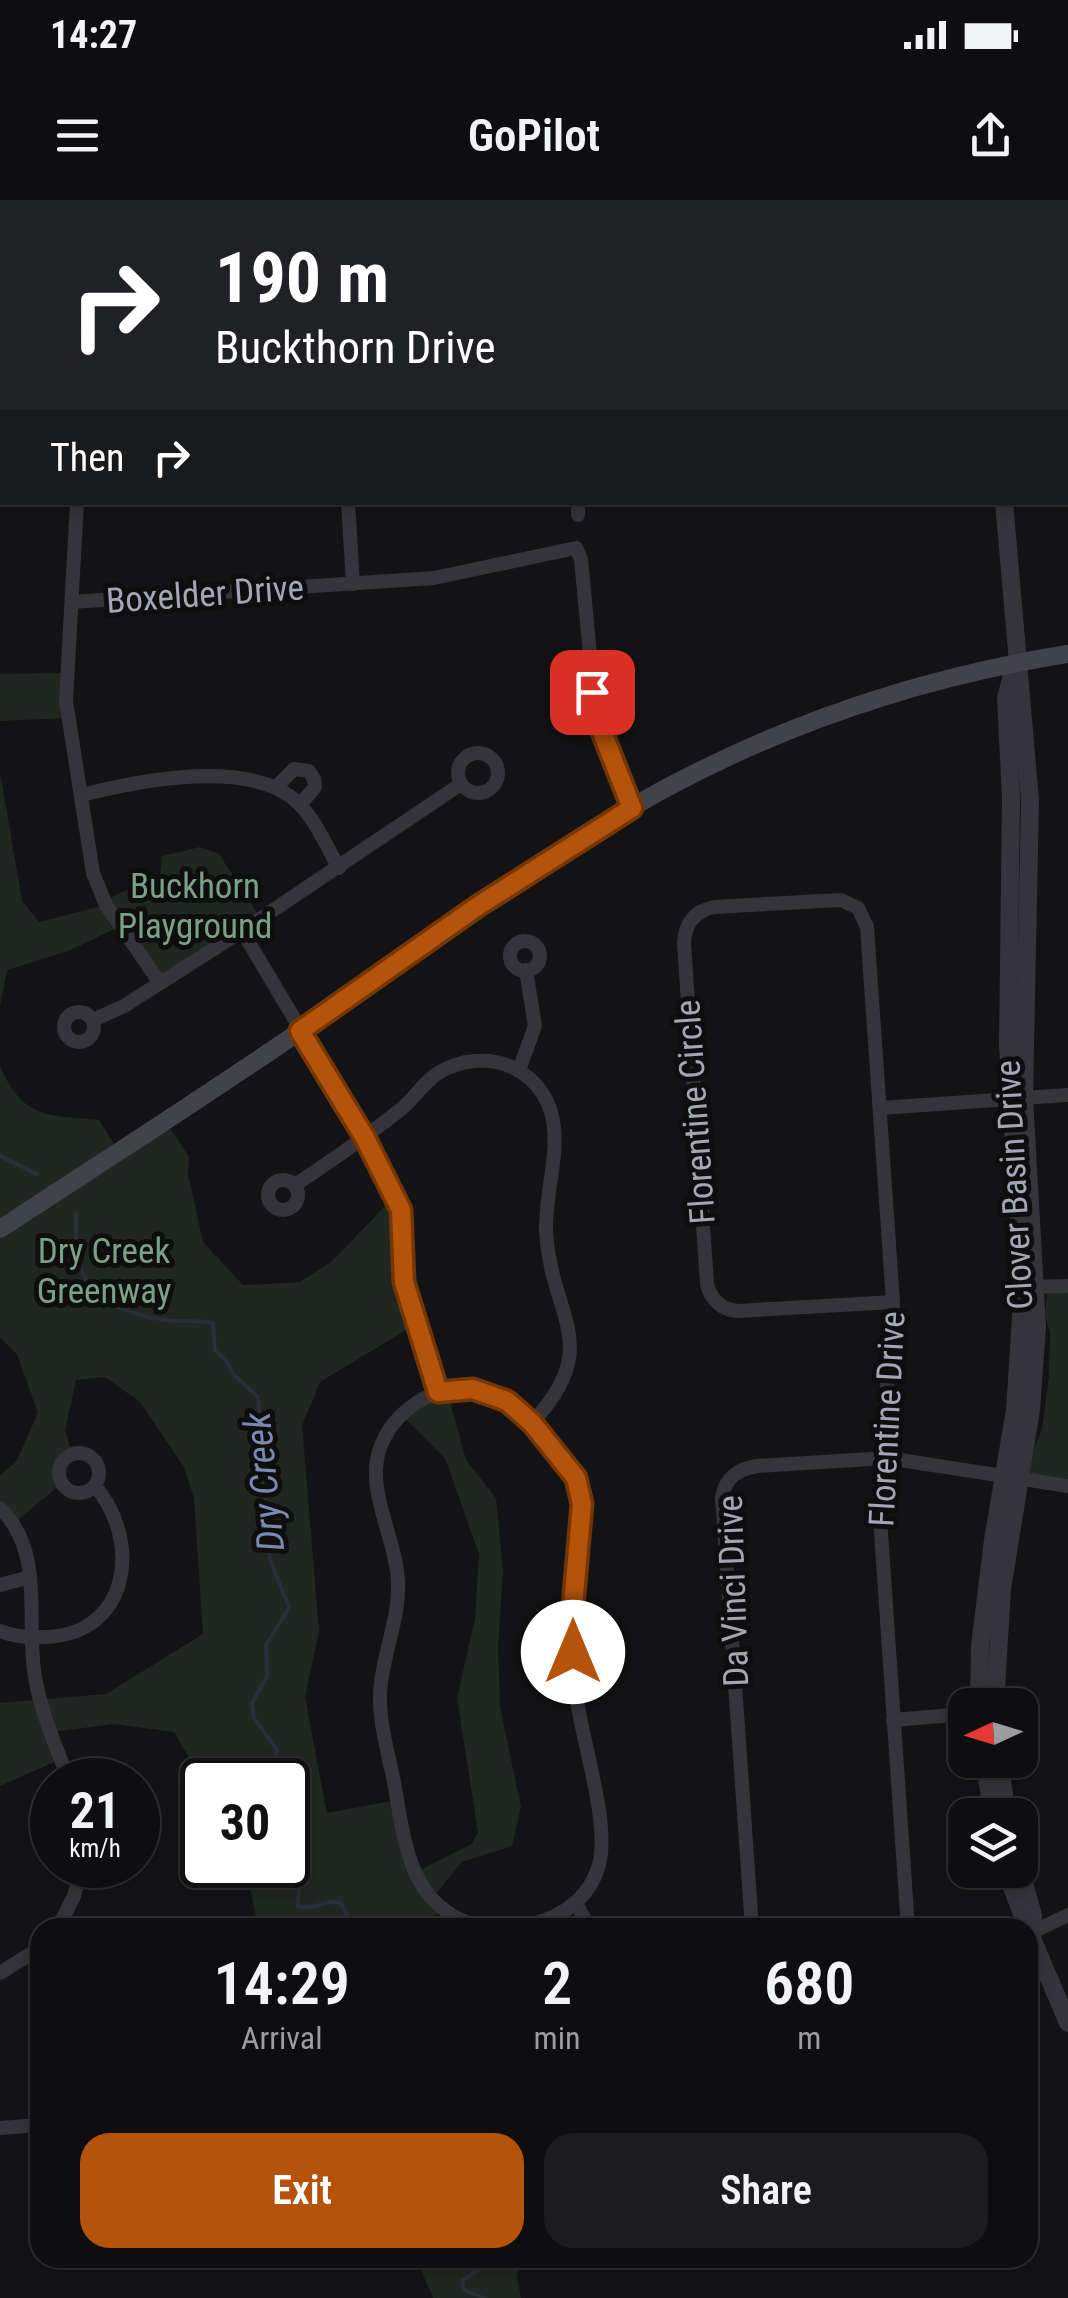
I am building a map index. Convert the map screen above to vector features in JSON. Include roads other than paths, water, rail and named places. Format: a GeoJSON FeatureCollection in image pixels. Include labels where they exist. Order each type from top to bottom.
{"type":"FeatureCollection","features":[{"type":"Feature","properties":{"kind":"main road"},"geometry":{"type":"LineString","coordinates":[[0,1229],[300,1031],[478,906],[632,808],[702,770],[844,709],[913,687],[1068,654]]}},
{"type":"Feature","properties":{"kind":"street"},"geometry":{"type":"LineString","coordinates":[[72,602],[77,505]]}},
{"type":"Feature","properties":{"kind":"street"},"geometry":{"type":"LineString","coordinates":[[348,505],[354,584]]}},
{"type":"Feature","properties":{"kind":"street","name":"Clover Basin Drive"},"geometry":{"type":"LineString","coordinates":[[979,1688],[980,1646],[1036,1369],[1017,1098],[1030,800],[1004,505]]}},
{"type":"Feature","properties":{"kind":"street","name":"Boxelder Drive"},"geometry":{"type":"LineString","coordinates":[[160,983],[98,891],[66,711],[72,602],[446,576],[574,548],[580,553],[594,708],[632,808]]}},
{"type":"Feature","properties":{"kind":"street"},"geometry":{"type":"LineString","coordinates":[[276,787],[292,770],[308,770],[314,788],[300,805]]}},
{"type":"Feature","properties":{"kind":"street"},"geometry":{"type":"LineString","coordinates":[[82,795],[125,784],[230,776],[252,778],[276,787],[300,805],[339,868]]}},
{"type":"Feature","properties":{"kind":"street"},"geometry":{"type":"LineString","coordinates":[[93,1020],[242,931],[461,784]]}},
{"type":"Feature","properties":{"kind":"street","name":"Florentine Circle"},"geometry":{"type":"LineString","coordinates":[[860,912],[851,903],[835,899],[714,907],[698,913],[686,927],[708,1284],[717,1303],[734,1311],[893,1302]]}},
{"type":"Feature","properties":{"kind":"street","name":"Florentine Drive"},"geometry":{"type":"LineString","coordinates":[[860,912],[869,939],[893,1302],[878,1503],[907,1918]]}},
{"type":"Feature","properties":{"kind":"street"},"geometry":{"type":"LineString","coordinates":[[242,931],[365,1138],[401,1210],[404,1282],[438,1392]]}},
{"type":"Feature","properties":{"kind":"street"},"geometry":{"type":"LineString","coordinates":[[519,1070],[534,1026],[526,970]]}},
{"type":"Feature","properties":{"kind":"street"},"geometry":{"type":"LineString","coordinates":[[295,1185],[365,1138],[412,1100],[434,1076],[453,1065],[491,1060],[519,1070],[542,1092],[552,1114],[554,1135],[546,1231],[570,1346],[562,1386],[532,1423]]}},
{"type":"Feature","properties":{"kind":"street"},"geometry":{"type":"LineString","coordinates":[[880,1108],[1068,1095]]}},
{"type":"Feature","properties":{"kind":"street"},"geometry":{"type":"LineString","coordinates":[[1030,1287],[1068,1286]]}},
{"type":"Feature","properties":{"kind":"street"},"geometry":{"type":"LineString","coordinates":[[460,1918],[424,1890],[407,1853],[380,1698],[398,1582],[376,1482],[377,1458],[386,1435],[401,1415],[438,1392],[466,1389],[507,1401],[532,1423],[574,1472],[582,1498],[573,1606],[574,1674],[602,1848],[597,1874],[576,1904],[548,1918]]}},
{"type":"Feature","properties":{"kind":"street","name":"Da Vinci Drive"},"geometry":{"type":"LineString","coordinates":[[751,1918],[724,1490],[736,1472],[752,1466],[880,1458],[1068,1486]]}},
{"type":"Feature","properties":{"kind":"street","name":"Clover Basin Drive"},"geometry":{"type":"LineString","coordinates":[[996,1688],[1012,1478]]}},
{"type":"Feature","properties":{"kind":"street"},"geometry":{"type":"LineString","coordinates":[[0,1632],[32,1638],[68,1635],[85,1630],[103,1614],[118,1590],[122,1548],[106,1500],[95,1486]]}},
{"type":"Feature","properties":{"kind":"street"},"geometry":{"type":"LineString","coordinates":[[0,1508],[26,1545],[40,1698],[61,1758]]}},
{"type":"Feature","properties":{"kind":"street"},"geometry":{"type":"LineString","coordinates":[[0,1584],[30,1578]]}},
{"type":"Feature","properties":{"kind":"street"},"geometry":{"type":"LineString","coordinates":[[893,1720],[948,1715]]}},
{"type":"Feature","properties":{"kind":"street"},"geometry":{"type":"LineString","coordinates":[[63,1918],[76,1888]]}},
{"type":"Feature","properties":{"kind":"street"},"geometry":{"type":"LineString","coordinates":[[1012,1888],[1021,1918]]}},
{"type":"Feature","properties":{"kind":"street"},"geometry":{"type":"LineString","coordinates":[[1025,1888],[1033,1918]]}},
{"type":"Feature","properties":{"kind":"street"},"geometry":{"type":"LineString","coordinates":[[576,1904],[584,1918]]}},
{"type":"Feature","properties":{"kind":"street"},"geometry":{"type":"LineString","coordinates":[[1038,1930],[1068,1915]]}},
{"type":"Feature","properties":{"kind":"street"},"geometry":{"type":"LineString","coordinates":[[1038,1950],[1068,2022]]}},
{"type":"Feature","properties":{"kind":"street"},"geometry":{"type":"LineString","coordinates":[[0,1973],[30,1954]]}},
{"type":"Feature","properties":{"kind":"street"},"geometry":{"type":"LineString","coordinates":[[0,2128],[30,2126]]}},
{"type":"Feature","properties":{"kind":"waterway","name":"Dry Creek"},"geometry":{"type":"LineString","coordinates":[[0,1156],[37,1174]]}},
{"type":"Feature","properties":{"kind":"waterway","name":"Dry Creek"},"geometry":{"type":"LineString","coordinates":[[76,1213],[76,1255],[91,1293],[143,1315],[213,1323],[215,1350],[258,1397],[270,1559],[289,1608],[266,1645],[267,1676],[252,1704],[254,1718],[277,1750],[275,1758]]}},
{"type":"Feature","properties":{"kind":"waterway","name":"Dry Creek"},"geometry":{"type":"LineString","coordinates":[[300,1888],[298,1906],[341,1903],[348,1918]]}},
{"type":"Feature","properties":{"kind":"waterway","name":"Dry Creek"},"geometry":{"type":"LineString","coordinates":[[481,2268],[462,2281],[464,2290],[484,2298]]}},
{"type":"Feature","properties":{"kind":"park label","name":"Buckhorn Playground"},"geometry":{"type":"Point","coordinates":[195,906]}},
{"type":"Feature","properties":{"kind":"park label","name":"Dry Creek Greenway"},"geometry":{"type":"Point","coordinates":[104,1271]}}]}
